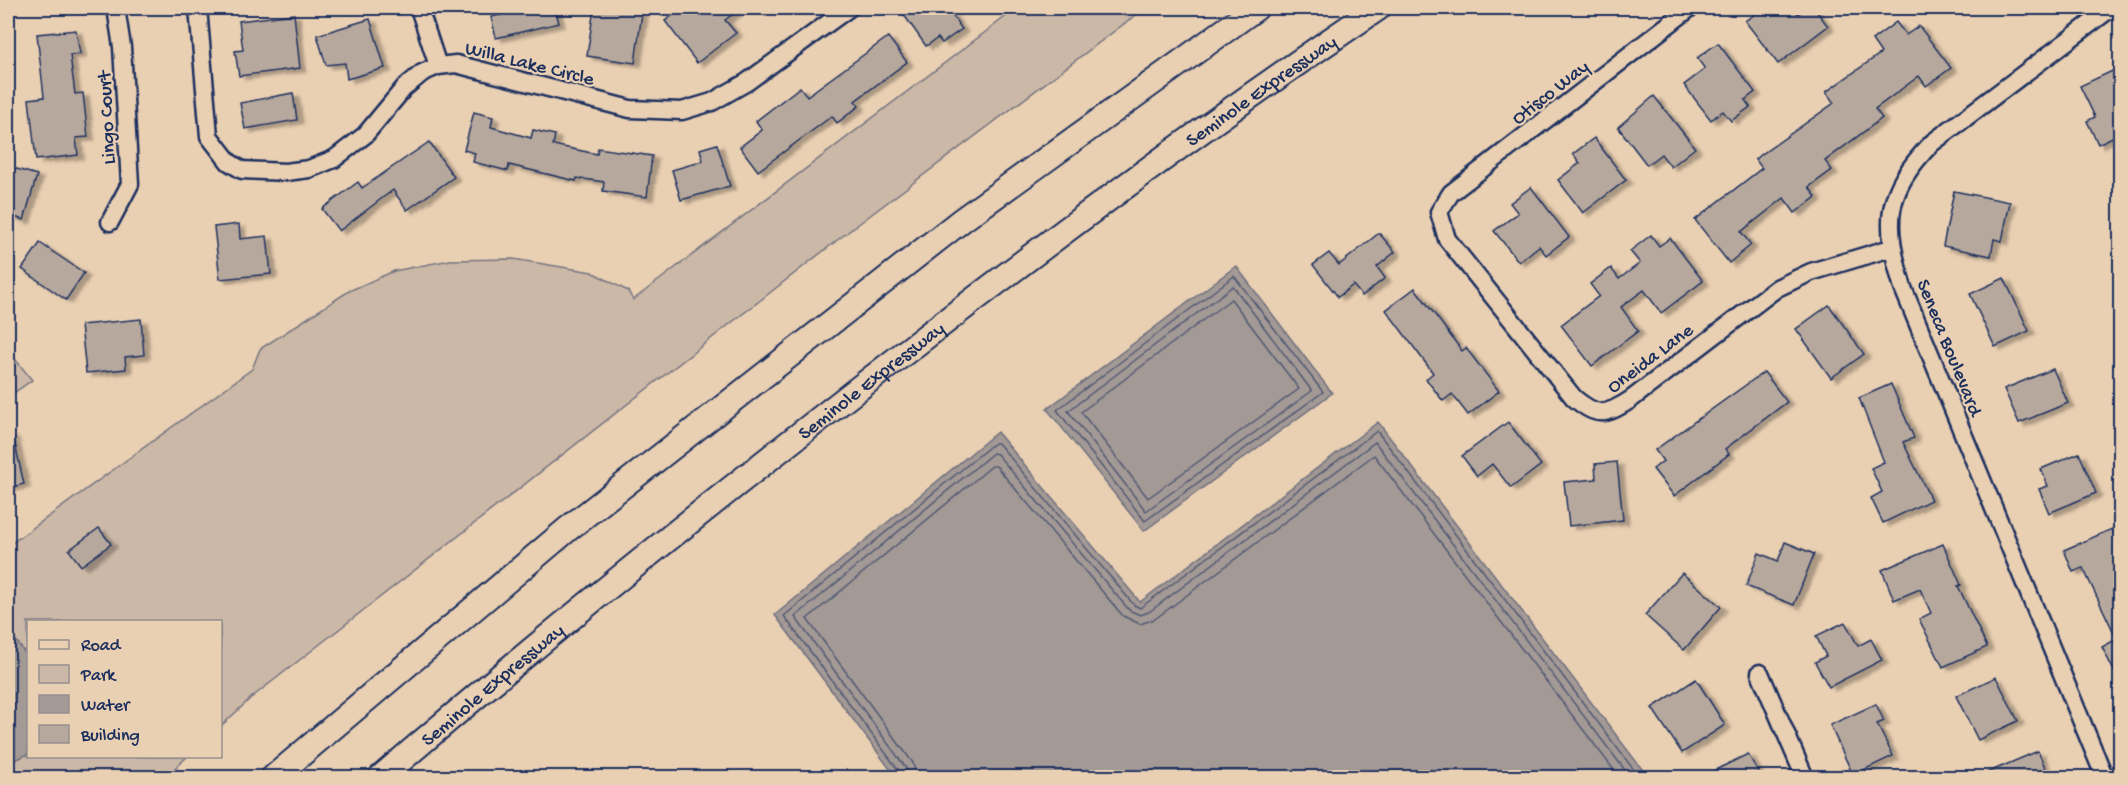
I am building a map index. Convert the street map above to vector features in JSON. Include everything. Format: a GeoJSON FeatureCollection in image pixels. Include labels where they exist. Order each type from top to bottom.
{"type":"FeatureCollection","features":[{"type":"Feature","properties":{"kind":"highway"},"geometry":{"type":"LineString","coordinates":[[273,777],[569,528],[952,227],[1256,8]]}},
{"type":"Feature","properties":{"kind":"highway","name":"Seminole Expressway"},"geometry":{"type":"LineString","coordinates":[[380,777],[472,698],[746,475],[990,286],[1189,139],[1378,8]]}},
{"type":"Feature","properties":{"kind":"street","name":"Lingo Court"},"geometry":{"type":"LineString","coordinates":[[110,222],[130,184],[122,47],[116,8]]}},
{"type":"Feature","properties":{"kind":"street","name":"Willa Lake Circle"},"geometry":{"type":"LineString","coordinates":[[198,8],[209,136],[224,157],[242,170],[286,172],[309,170],[334,159],[365,135],[404,88],[422,73],[438,66],[456,64],[630,109],[682,111],[712,102],[747,82],[849,8]]}},
{"type":"Feature","properties":{"kind":"street"},"geometry":{"type":"LineString","coordinates":[[419,8],[438,66]]}},
{"type":"Feature","properties":{"kind":"street","name":"Otisco Way"},"geometry":{"type":"LineString","coordinates":[[1439,212],[1451,193],[1690,8]]}},
{"type":"Feature","properties":{"kind":"street","name":"Seneca Boulevard"},"geometry":{"type":"LineString","coordinates":[[2105,777],[1903,288],[1891,248],[1890,215],[1897,187],[1910,166],[1932,143],[2111,8]]}},
{"type":"Feature","properties":{"kind":"street","name":"Oneida Lane"},"geometry":{"type":"LineString","coordinates":[[1439,212],[1446,239],[1574,398],[1590,412],[1610,412],[1630,400],[1777,288],[1811,272],[1891,248]]}},
{"type":"Feature","properties":{"kind":"street"},"geometry":{"type":"LineString","coordinates":[[1760,672],[1805,777]]}},
{"type":"Feature","properties":{"kind":"green space"},"geometry":{"type":"Polygon","coordinates":[[[1017,8],[1145,8],[840,238],[251,698],[222,725],[222,620],[27,620],[27,656],[8,630],[8,546],[252,369],[260,349],[349,291],[394,271],[450,260],[513,259],[592,272],[628,291],[633,300],[1017,8]]]}},
{"type":"Feature","properties":{"kind":"green space"},"geometry":{"type":"Polygon","coordinates":[[[8,350],[32,380],[8,397],[8,350]]]}},
{"type":"Feature","properties":{"kind":"green space"},"geometry":{"type":"Polygon","coordinates":[[[27,754],[27,758],[186,758],[165,777],[8,777],[8,763],[27,754]]]}},
{"type":"Feature","properties":{"kind":"water"},"geometry":{"type":"Polygon","coordinates":[[[1236,266],[1332,393],[1144,531],[1047,409],[1236,266]]]}},
{"type":"Feature","properties":{"kind":"water"},"geometry":{"type":"Polygon","coordinates":[[[1378,422],[1648,777],[896,777],[775,615],[997,432],[1140,602],[1378,422]]]}},
{"type":"Feature","properties":{"kind":"water"},"geometry":{"type":"Polygon","coordinates":[[[8,630],[27,656],[27,754],[8,763],[8,630]]]}},
{"type":"Feature","properties":{"kind":"building"},"geometry":{"type":"Polygon","coordinates":[[[500,8],[555,8],[559,23],[496,38],[491,17],[501,15],[500,8]]]}},
{"type":"Feature","properties":{"kind":"building"},"geometry":{"type":"Polygon","coordinates":[[[594,8],[619,8],[642,13],[635,63],[587,56],[594,8]]]}},
{"type":"Feature","properties":{"kind":"building"},"geometry":{"type":"Polygon","coordinates":[[[683,8],[741,8],[725,20],[736,33],[697,63],[665,21],[683,8]]]}},
{"type":"Feature","properties":{"kind":"building"},"geometry":{"type":"Polygon","coordinates":[[[899,8],[947,8],[962,29],[942,43],[938,38],[926,46],[899,8]]]}},
{"type":"Feature","properties":{"kind":"building"},"geometry":{"type":"Polygon","coordinates":[[[1764,8],[1793,8],[1798,14],[1806,8],[1814,8],[1828,26],[1778,64],[1745,21],[1764,8]]]}},
{"type":"Feature","properties":{"kind":"building"},"geometry":{"type":"Polygon","coordinates":[[[294,14],[300,68],[239,76],[235,51],[243,50],[239,21],[294,14]]]}},
{"type":"Feature","properties":{"kind":"building"},"geometry":{"type":"Polygon","coordinates":[[[370,19],[385,68],[347,79],[345,63],[326,65],[317,35],[370,19]]]}},
{"type":"Feature","properties":{"kind":"building"},"geometry":{"type":"Polygon","coordinates":[[[1896,22],[1906,35],[1919,26],[1951,68],[1926,86],[1919,76],[1875,109],[1882,118],[1825,161],[1832,170],[1809,187],[1816,197],[1795,213],[1784,198],[1741,232],[1751,245],[1729,263],[1695,220],[1762,168],[1755,159],[1834,103],[1826,92],[1881,53],[1872,40],[1896,22]]]}},
{"type":"Feature","properties":{"kind":"building"},"geometry":{"type":"Polygon","coordinates":[[[76,30],[80,54],[70,55],[75,94],[83,93],[88,137],[76,138],[78,155],[36,160],[29,99],[44,97],[37,34],[76,30]]]}},
{"type":"Feature","properties":{"kind":"building"},"geometry":{"type":"Polygon","coordinates":[[[888,37],[907,62],[855,101],[859,106],[837,123],[832,116],[758,171],[740,147],[762,130],[756,121],[800,87],[807,96],[888,37]]]}},
{"type":"Feature","properties":{"kind":"building"},"geometry":{"type":"Polygon","coordinates":[[[1718,43],[1755,92],[1745,100],[1750,107],[1731,121],[1723,111],[1711,120],[1684,85],[1705,69],[1697,58],[1718,43]]]}},
{"type":"Feature","properties":{"kind":"building"},"geometry":{"type":"Polygon","coordinates":[[[2121,67],[2121,133],[2098,144],[2087,121],[2095,117],[2080,86],[2121,67]]]}},
{"type":"Feature","properties":{"kind":"building"},"geometry":{"type":"Polygon","coordinates":[[[293,93],[297,120],[245,129],[240,103],[293,93]]]}},
{"type":"Feature","properties":{"kind":"building"},"geometry":{"type":"Polygon","coordinates":[[[1654,96],[1695,148],[1671,167],[1661,154],[1647,165],[1618,127],[1654,96]]]}},
{"type":"Feature","properties":{"kind":"building"},"geometry":{"type":"Polygon","coordinates":[[[474,112],[493,117],[491,127],[531,138],[533,130],[555,135],[553,145],[597,154],[598,148],[652,156],[647,197],[603,191],[604,182],[577,178],[576,181],[509,165],[508,171],[473,162],[475,153],[464,150],[474,112]]]}},
{"type":"Feature","properties":{"kind":"building"},"geometry":{"type":"Polygon","coordinates":[[[1594,138],[1626,180],[1583,213],[1558,180],[1580,163],[1573,154],[1594,138]]]}},
{"type":"Feature","properties":{"kind":"building"},"geometry":{"type":"Polygon","coordinates":[[[429,142],[454,177],[407,210],[393,190],[339,231],[322,209],[358,182],[362,188],[429,142]]]}},
{"type":"Feature","properties":{"kind":"building"},"geometry":{"type":"Polygon","coordinates":[[[717,144],[730,186],[681,200],[672,170],[703,161],[700,149],[717,144]]]}},
{"type":"Feature","properties":{"kind":"building"},"geometry":{"type":"Polygon","coordinates":[[[10,167],[37,175],[24,220],[8,215],[10,167]]]}},
{"type":"Feature","properties":{"kind":"building"},"geometry":{"type":"Polygon","coordinates":[[[1531,187],[1569,237],[1546,255],[1539,246],[1519,262],[1494,231],[1518,213],[1510,203],[1531,187]]]}},
{"type":"Feature","properties":{"kind":"building"},"geometry":{"type":"Polygon","coordinates":[[[1954,191],[2010,202],[2002,241],[1994,239],[1991,256],[1943,246],[1954,191]]]}},
{"type":"Feature","properties":{"kind":"building"},"geometry":{"type":"Polygon","coordinates":[[[239,224],[240,239],[267,236],[271,274],[220,279],[214,227],[239,224]]]}},
{"type":"Feature","properties":{"kind":"building"},"geometry":{"type":"Polygon","coordinates":[[[1379,233],[1395,252],[1377,267],[1385,278],[1362,296],[1353,285],[1338,297],[1313,265],[1329,253],[1339,265],[1379,233]]]}},
{"type":"Feature","properties":{"kind":"building"},"geometry":{"type":"Polygon","coordinates":[[[1651,235],[1659,246],[1670,238],[1703,281],[1661,313],[1644,290],[1621,307],[1638,331],[1592,366],[1561,325],[1599,296],[1590,284],[1611,268],[1619,279],[1640,263],[1630,251],[1651,235]]]}},
{"type":"Feature","properties":{"kind":"building"},"geometry":{"type":"Polygon","coordinates":[[[40,243],[84,273],[66,300],[22,269],[40,243]]]}},
{"type":"Feature","properties":{"kind":"building"},"geometry":{"type":"Polygon","coordinates":[[[2004,278],[2029,331],[1995,347],[1970,294],[2004,278]]]}},
{"type":"Feature","properties":{"kind":"building"},"geometry":{"type":"Polygon","coordinates":[[[1415,288],[1462,351],[1466,348],[1499,391],[1468,415],[1452,394],[1443,401],[1426,379],[1433,373],[1386,310],[1415,288]]]}},
{"type":"Feature","properties":{"kind":"building"},"geometry":{"type":"Polygon","coordinates":[[[1829,305],[1864,354],[1831,378],[1796,329],[1829,305]]]}},
{"type":"Feature","properties":{"kind":"building"},"geometry":{"type":"Polygon","coordinates":[[[141,319],[144,355],[125,357],[126,369],[86,373],[81,325],[141,319]]]}},
{"type":"Feature","properties":{"kind":"building"},"geometry":{"type":"Polygon","coordinates":[[[2053,369],[2068,403],[2019,423],[2004,389],[2053,369]]]}},
{"type":"Feature","properties":{"kind":"building"},"geometry":{"type":"Polygon","coordinates":[[[1764,372],[1787,402],[1725,449],[1729,454],[1674,496],[1653,469],[1663,461],[1655,450],[1764,372]]]}},
{"type":"Feature","properties":{"kind":"building"},"geometry":{"type":"Polygon","coordinates":[[[1891,384],[1914,438],[1903,442],[1931,500],[1883,523],[1871,498],[1882,492],[1871,468],[1884,462],[1859,398],[1891,384]]]}},
{"type":"Feature","properties":{"kind":"building"},"geometry":{"type":"Polygon","coordinates":[[[1508,422],[1541,465],[1511,488],[1492,464],[1477,476],[1462,456],[1508,422]]]}},
{"type":"Feature","properties":{"kind":"building"},"geometry":{"type":"Polygon","coordinates":[[[8,435],[13,435],[24,484],[8,488],[8,435]]]}},
{"type":"Feature","properties":{"kind":"building"},"geometry":{"type":"Polygon","coordinates":[[[2079,453],[2096,493],[2049,513],[2039,489],[2048,486],[2041,469],[2079,453]]]}},
{"type":"Feature","properties":{"kind":"building"},"geometry":{"type":"Polygon","coordinates":[[[1617,462],[1623,520],[1569,526],[1564,482],[1596,479],[1595,464],[1617,462]]]}},
{"type":"Feature","properties":{"kind":"building"},"geometry":{"type":"Polygon","coordinates":[[[99,528],[111,544],[81,566],[69,550],[99,528]]]}},
{"type":"Feature","properties":{"kind":"building"},"geometry":{"type":"Polygon","coordinates":[[[2112,529],[2121,548],[2121,685],[2102,647],[2117,639],[2083,568],[2073,572],[2064,550],[2112,529]]]}},
{"type":"Feature","properties":{"kind":"building"},"geometry":{"type":"Polygon","coordinates":[[[1785,542],[1814,554],[1794,605],[1746,586],[1759,553],[1778,561],[1785,542]]]}},
{"type":"Feature","properties":{"kind":"building"},"geometry":{"type":"Polygon","coordinates":[[[1943,544],[1961,585],[1958,586],[1987,647],[1943,667],[1919,619],[1931,613],[1920,589],[1894,600],[1882,570],[1943,544]]]}},
{"type":"Feature","properties":{"kind":"building"},"geometry":{"type":"Polygon","coordinates":[[[1682,573],[1721,607],[1684,650],[1645,615],[1682,573]]]}},
{"type":"Feature","properties":{"kind":"building"},"geometry":{"type":"Polygon","coordinates":[[[1845,622],[1858,646],[1871,639],[1882,660],[1829,687],[1815,662],[1826,656],[1816,636],[1845,622]]]}},
{"type":"Feature","properties":{"kind":"building"},"geometry":{"type":"Polygon","coordinates":[[[1996,677],[2018,721],[1978,740],[1956,696],[1996,677]]]}},
{"type":"Feature","properties":{"kind":"building"},"geometry":{"type":"Polygon","coordinates":[[[1696,679],[1725,725],[1682,753],[1652,708],[1696,679]]]}},
{"type":"Feature","properties":{"kind":"building"},"geometry":{"type":"Polygon","coordinates":[[[1876,704],[1884,721],[1877,724],[1893,756],[1853,775],[1830,725],[1876,704]]]}},
{"type":"Feature","properties":{"kind":"building"},"geometry":{"type":"Polygon","coordinates":[[[2038,751],[2047,772],[2034,777],[1977,777],[2038,751]]]}},
{"type":"Feature","properties":{"kind":"building"},"geometry":{"type":"Polygon","coordinates":[[[1748,754],[1761,777],[1701,777],[1748,754]]]}}]}
